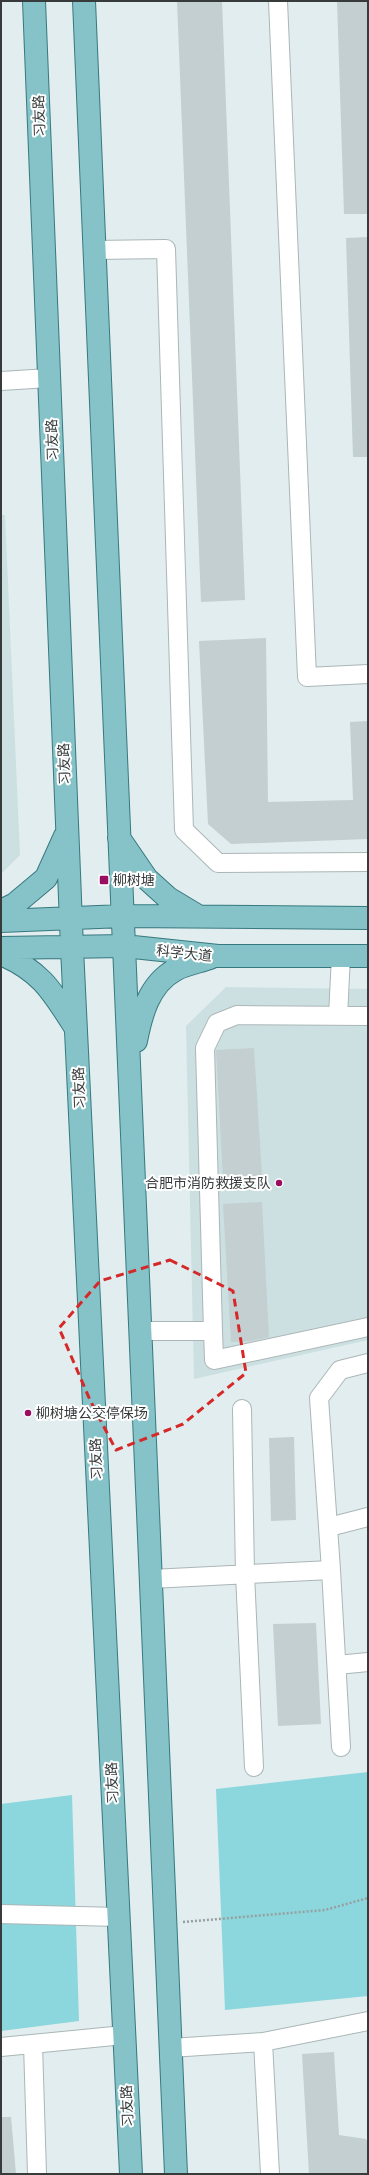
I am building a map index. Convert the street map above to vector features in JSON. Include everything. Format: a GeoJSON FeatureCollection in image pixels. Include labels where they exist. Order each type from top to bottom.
{"type":"FeatureCollection","features":[{"type":"Feature","properties":{"kind":"main road","name":"习友路"},"geometry":{"type":"LineString","coordinates":[[34,1],[72,948],[131,2174]]}},
{"type":"Feature","properties":{"kind":"main road"},"geometry":{"type":"LineString","coordinates":[[84,1],[176,2174]]}},
{"type":"Feature","properties":{"kind":"main road"},"geometry":{"type":"LineString","coordinates":[[1,911],[20,900],[46,878],[67,832]]}},
{"type":"Feature","properties":{"kind":"main road"},"geometry":{"type":"LineString","coordinates":[[120,838],[147,879],[168,898],[199,916]]}},
{"type":"Feature","properties":{"kind":"main road"},"geometry":{"type":"LineString","coordinates":[[1,921],[123,916],[368,918]]}},
{"type":"Feature","properties":{"kind":"main road","name":"科学大道"},"geometry":{"type":"LineString","coordinates":[[1,948],[124,946],[218,956],[368,956]]}},
{"type":"Feature","properties":{"kind":"main road"},"geometry":{"type":"LineString","coordinates":[[1,954],[22,963],[50,988],[76,1028]]}},
{"type":"Feature","properties":{"kind":"main road"},"geometry":{"type":"LineString","coordinates":[[129,1072],[143,1009],[162,979],[175,970],[218,956]]}},
{"type":"Feature","properties":{"kind":"street"},"geometry":{"type":"LineString","coordinates":[[278,1],[307,677],[368,674]]}},
{"type":"Feature","properties":{"kind":"street"},"geometry":{"type":"LineString","coordinates":[[94,250],[166,249],[184,830],[218,863],[368,862]]}},
{"type":"Feature","properties":{"kind":"street"},"geometry":{"type":"LineString","coordinates":[[1,381],[49,378]]}},
{"type":"Feature","properties":{"kind":"street"},"geometry":{"type":"LineString","coordinates":[[338,1016],[341,956]]}},
{"type":"Feature","properties":{"kind":"street"},"geometry":{"type":"LineString","coordinates":[[368,1016],[236,1015],[217,1023],[205,1048],[214,1360],[368,1327]]}},
{"type":"Feature","properties":{"kind":"street"},"geometry":{"type":"LineString","coordinates":[[140,1331],[213,1331]]}},
{"type":"Feature","properties":{"kind":"street"},"geometry":{"type":"LineString","coordinates":[[341,1747],[332,1570],[320,1398],[340,1370],[368,1363]]}},
{"type":"Feature","properties":{"kind":"street"},"geometry":{"type":"LineString","coordinates":[[242,1409],[245,1574],[254,1767]]}},
{"type":"Feature","properties":{"kind":"street"},"geometry":{"type":"LineString","coordinates":[[329,1527],[368,1517]]}},
{"type":"Feature","properties":{"kind":"street"},"geometry":{"type":"LineString","coordinates":[[151,1579],[332,1570]]}},
{"type":"Feature","properties":{"kind":"street"},"geometry":{"type":"LineString","coordinates":[[336,1665],[368,1662]]}},
{"type":"Feature","properties":{"kind":"street"},"geometry":{"type":"LineString","coordinates":[[1,1914],[118,1917]]}},
{"type":"Feature","properties":{"kind":"street"},"geometry":{"type":"LineString","coordinates":[[170,2048],[263,2042],[368,2021]]}},
{"type":"Feature","properties":{"kind":"street"},"geometry":{"type":"LineString","coordinates":[[1,2047],[124,2035]]}},
{"type":"Feature","properties":{"kind":"street"},"geometry":{"type":"LineString","coordinates":[[263,2042],[270,2174]]}},
{"type":"Feature","properties":{"kind":"street"},"geometry":{"type":"LineString","coordinates":[[33,2044],[37,2174]]}},
{"type":"Feature","properties":{"kind":"path"},"geometry":{"type":"LineString","coordinates":[[166,1923],[325,1910],[368,1898]]}},
{"type":"Feature","properties":{"kind":"highlighted area"},"geometry":{"type":"Polygon","coordinates":[[[170,1260],[233,1291],[246,1373],[183,1424],[116,1450],[90,1400],[59,1328],[100,1281],[170,1260]]]}},
{"type":"Feature","properties":{"kind":"shaded area"},"geometry":{"type":"Polygon","coordinates":[[[1,515],[5,515],[20,855],[1,874],[1,515]]]}},
{"type":"Feature","properties":{"kind":"shaded area","name":"合肥市消防救援支队"},"geometry":{"type":"Polygon","coordinates":[[[226,987],[368,989],[368,1340],[194,1379],[186,1026],[226,987]]]}},
{"type":"Feature","properties":{"kind":"shaded area"},"geometry":{"type":"Polygon","coordinates":[[[368,1772],[368,1996],[225,2010],[216,1789],[368,1772]]]}},
{"type":"Feature","properties":{"kind":"shaded area"},"geometry":{"type":"Polygon","coordinates":[[[72,1795],[79,2021],[1,2031],[1,1804],[72,1795]]]}},
{"type":"Feature","properties":{"kind":"building"},"geometry":{"type":"Polygon","coordinates":[[[177,1],[222,1],[245,600],[201,602],[177,1]]]}},
{"type":"Feature","properties":{"kind":"building"},"geometry":{"type":"Polygon","coordinates":[[[337,1],[368,1],[368,214],[344,214],[337,1]]]}},
{"type":"Feature","properties":{"kind":"building"},"geometry":{"type":"Polygon","coordinates":[[[368,237],[368,457],[353,457],[346,238],[368,237]]]}},
{"type":"Feature","properties":{"kind":"building"},"geometry":{"type":"Polygon","coordinates":[[[266,638],[268,802],[353,800],[350,722],[368,721],[368,839],[231,844],[208,824],[199,641],[266,638]]]}},
{"type":"Feature","properties":{"kind":"building"},"geometry":{"type":"Polygon","coordinates":[[[254,1048],[262,1176],[223,1179],[216,1050],[254,1048]]]}},
{"type":"Feature","properties":{"kind":"building"},"geometry":{"type":"Polygon","coordinates":[[[262,1202],[269,1337],[251,1341],[231,1342],[223,1204],[262,1202]]]}},
{"type":"Feature","properties":{"kind":"building"},"geometry":{"type":"Polygon","coordinates":[[[294,1437],[296,1520],[271,1521],[269,1438],[294,1437]]]}},
{"type":"Feature","properties":{"kind":"building"},"geometry":{"type":"Polygon","coordinates":[[[316,1623],[321,1724],[278,1726],[273,1624],[316,1623]]]}},
{"type":"Feature","properties":{"kind":"building"},"geometry":{"type":"Polygon","coordinates":[[[334,2052],[339,2135],[366,2139],[368,2143],[368,2174],[309,2174],[302,2054],[334,2052]]]}},
{"type":"Feature","properties":{"kind":"building"},"geometry":{"type":"Polygon","coordinates":[[[1,2117],[11,2117],[16,2174],[1,2174],[1,2117]]]}},
{"type":"Feature","properties":{"kind":"place","name":"柳树塘"},"geometry":{"type":"Point","coordinates":[104,880]}},
{"type":"Feature","properties":{"kind":"place","name":"合肥市消防救援支队"},"geometry":{"type":"Point","coordinates":[279,1183]}},
{"type":"Feature","properties":{"kind":"place","name":"柳树塘公交停保场"},"geometry":{"type":"Point","coordinates":[28,1413]}}]}
